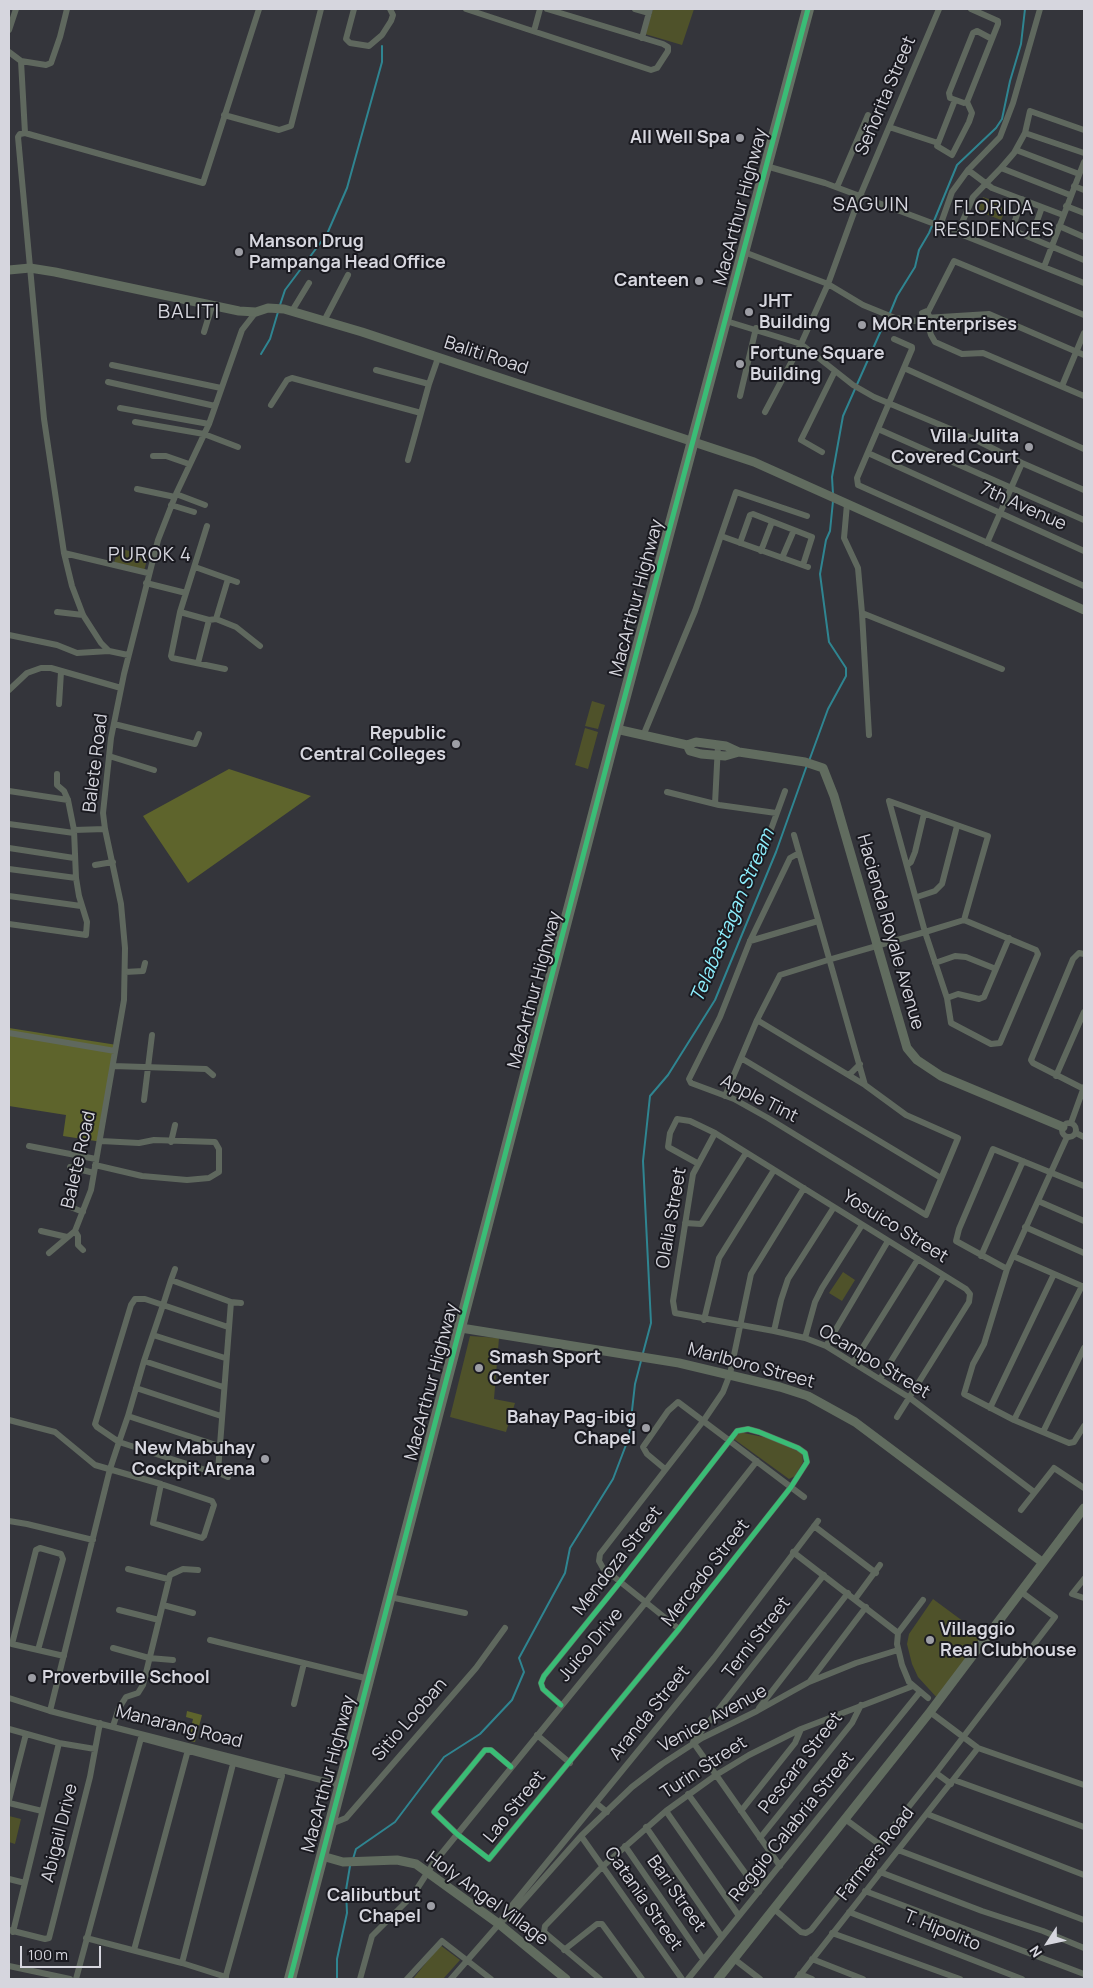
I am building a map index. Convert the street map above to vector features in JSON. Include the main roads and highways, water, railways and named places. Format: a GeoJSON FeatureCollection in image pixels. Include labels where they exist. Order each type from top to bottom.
{"type":"FeatureCollection","features":[{"type":"Feature","properties":{"kind":"highway","name":"MacArthur Highway"},"geometry":{"type":"LineString","coordinates":[[290,1979],[616,729],[808,9]]}},
{"type":"Feature","properties":{"kind":"waterway"},"geometry":{"type":"LineString","coordinates":[[890,313],[897,296],[915,267],[919,250],[929,233],[957,165],[996,128],[1002,119],[1010,81],[1021,44],[1025,9]]}},
{"type":"Feature","properties":{"kind":"waterway"},"geometry":{"type":"LineString","coordinates":[[280,305],[285,290],[327,234],[347,188],[382,62],[382,46]]}},
{"type":"Feature","properties":{"kind":"waterway"},"geometry":{"type":"LineString","coordinates":[[261,354],[270,339],[278,312]]}},
{"type":"Feature","properties":{"kind":"waterway"},"geometry":{"type":"LineString","coordinates":[[833,494],[832,477],[843,416],[887,317]]}},
{"type":"Feature","properties":{"kind":"waterway","name":"Telabastagan Stream"},"geometry":{"type":"LineString","coordinates":[[809,761],[828,709],[846,676],[846,668],[829,642],[820,574],[826,540],[830,531],[833,501]]}},
{"type":"Feature","properties":{"kind":"waterway","name":"Telabastagan Stream"},"geometry":{"type":"LineString","coordinates":[[643,1353],[651,1323],[643,1161],[650,1096],[668,1075],[715,1000],[776,852],[807,765]]}},
{"type":"Feature","properties":{"kind":"waterway","name":"Telabastagan Stream"},"geometry":{"type":"LineString","coordinates":[[353,1859],[356,1849],[395,1822],[444,1757],[480,1734],[512,1700],[524,1672],[519,1658],[565,1573],[570,1548],[613,1479],[629,1437],[635,1384],[641,1361]]}},
{"type":"Feature","properties":{"kind":"waterway","name":"Telabastagan Stream"},"geometry":{"type":"LineString","coordinates":[[337,1979],[337,1959],[347,1913],[346,1890],[350,1866]]}},
{"type":"Feature","properties":{"kind":"place","name":"All Well Spa"},"geometry":{"type":"Point","coordinates":[740,138]}},
{"type":"Feature","properties":{"kind":"place","name":"Manson Drug Pampanga Head Office"},"geometry":{"type":"Point","coordinates":[239,252]}},
{"type":"Feature","properties":{"kind":"place","name":"Canteen"},"geometry":{"type":"Point","coordinates":[699,281]}},
{"type":"Feature","properties":{"kind":"place","name":"JHT Building"},"geometry":{"type":"Point","coordinates":[749,312]}},
{"type":"Feature","properties":{"kind":"place","name":"MOR Enterprises"},"geometry":{"type":"Point","coordinates":[862,325]}},
{"type":"Feature","properties":{"kind":"place","name":"Fortune Square Building"},"geometry":{"type":"Point","coordinates":[740,364]}},
{"type":"Feature","properties":{"kind":"place","name":"Villa Julita Covered Court"},"geometry":{"type":"Point","coordinates":[1029,447]}},
{"type":"Feature","properties":{"kind":"place","name":"Republic Central Colleges"},"geometry":{"type":"Point","coordinates":[456,744]}},
{"type":"Feature","properties":{"kind":"place","name":"Smash Sport Center"},"geometry":{"type":"Point","coordinates":[479,1368]}},
{"type":"Feature","properties":{"kind":"place","name":"Bahay Pag-ibig Chapel"},"geometry":{"type":"Point","coordinates":[646,1428]}},
{"type":"Feature","properties":{"kind":"place","name":"New Mabuhay Cockpit Arena"},"geometry":{"type":"Point","coordinates":[265,1459]}},
{"type":"Feature","properties":{"kind":"place","name":"Villaggio Real Clubhouse"},"geometry":{"type":"Point","coordinates":[930,1640]}},
{"type":"Feature","properties":{"kind":"place","name":"Proverbville School"},"geometry":{"type":"Point","coordinates":[32,1678]}},
{"type":"Feature","properties":{"kind":"place","name":"Calibutbut Chapel"},"geometry":{"type":"Point","coordinates":[431,1906]}},
{"type":"Feature","properties":{"kind":"district","name":"SAGUIN"},"geometry":{"type":"Point","coordinates":[871,205]}},
{"type":"Feature","properties":{"kind":"district","name":"FLORIDA RESIDENCES"},"geometry":{"type":"Point","coordinates":[994,220]}},
{"type":"Feature","properties":{"kind":"district","name":"BALITI"},"geometry":{"type":"Point","coordinates":[189,312]}},
{"type":"Feature","properties":{"kind":"district","name":"PUROK 4"},"geometry":{"type":"Point","coordinates":[150,556]}}]}
